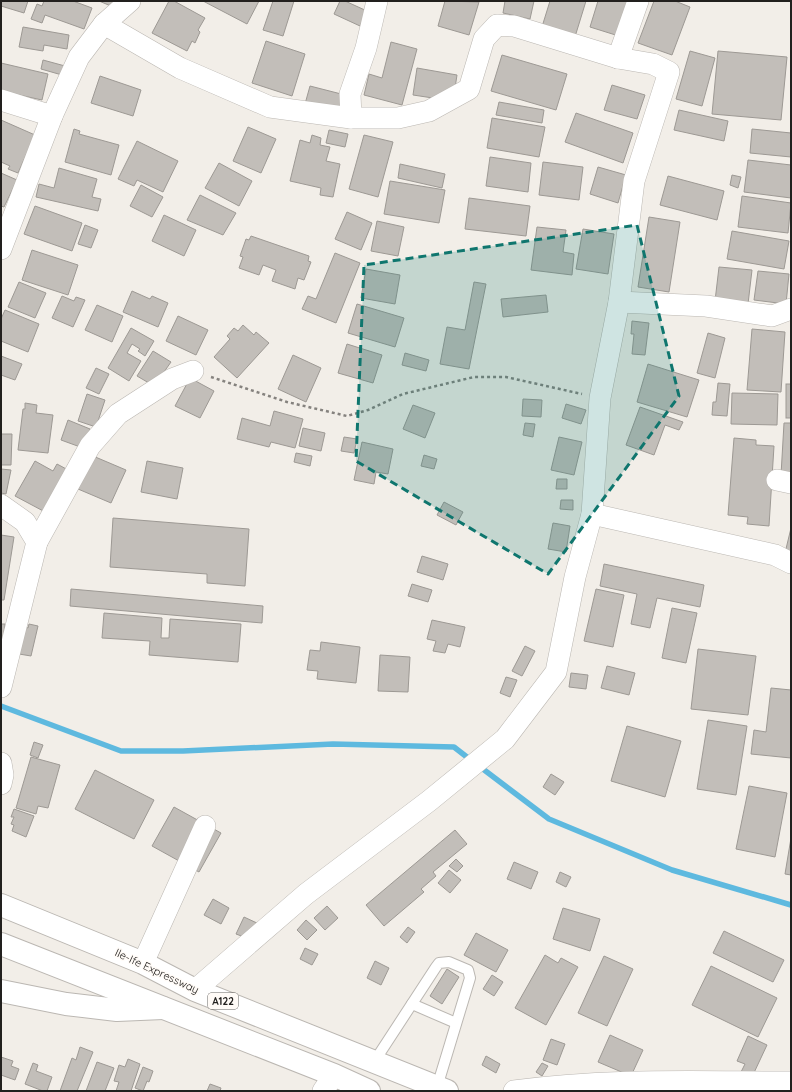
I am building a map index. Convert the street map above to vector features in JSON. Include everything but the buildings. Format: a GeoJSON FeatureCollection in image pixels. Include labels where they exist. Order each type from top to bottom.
{"type":"FeatureCollection","features":[{"type":"Feature","properties":{"kind":"main road","name":"Ile-Ife Expressway"},"geometry":{"type":"LineString","coordinates":[[1,905],[143,963],[195,990],[442,1089]]}},
{"type":"Feature","properties":{"kind":"main road","name":"A122"},"geometry":{"type":"LineString","coordinates":[[1,944],[163,1008],[328,1083],[369,1091]]}},
{"type":"Feature","properties":{"kind":"main road"},"geometry":{"type":"LineString","coordinates":[[1,991],[66,1004],[117,1010],[163,1008]]}},
{"type":"Feature","properties":{"kind":"street"},"geometry":{"type":"LineString","coordinates":[[1,249],[52,116],[80,57],[104,24],[130,1]]}},
{"type":"Feature","properties":{"kind":"street"},"geometry":{"type":"LineString","coordinates":[[351,118],[350,94],[366,48],[377,1]]}},
{"type":"Feature","properties":{"kind":"street"},"geometry":{"type":"LineString","coordinates":[[618,58],[638,1]]}},
{"type":"Feature","properties":{"kind":"street"},"geometry":{"type":"LineString","coordinates":[[104,24],[180,68],[270,108],[351,118],[398,118],[429,111],[470,89],[484,39],[497,25],[514,26],[618,58],[653,64],[669,72],[634,181],[619,302],[600,398],[592,514],[575,577],[556,672],[505,739],[429,801],[306,894],[195,990]]}},
{"type":"Feature","properties":{"kind":"street"},"geometry":{"type":"LineString","coordinates":[[1,100],[52,116]]}},
{"type":"Feature","properties":{"kind":"street"},"geometry":{"type":"LineString","coordinates":[[619,302],[706,306],[772,316],[791,309]]}},
{"type":"Feature","properties":{"kind":"street"},"geometry":{"type":"LineString","coordinates":[[3,679],[37,542],[90,446],[118,414],[172,379],[193,371]]}},
{"type":"Feature","properties":{"kind":"street"},"geometry":{"type":"LineString","coordinates":[[1,505],[25,522],[37,542]]}},
{"type":"Feature","properties":{"kind":"street"},"geometry":{"type":"LineString","coordinates":[[592,514],[775,555],[791,563]]}},
{"type":"Feature","properties":{"kind":"street"},"geometry":{"type":"LineString","coordinates":[[1,763],[3,776],[1,784]]}},
{"type":"Feature","properties":{"kind":"street"},"geometry":{"type":"LineString","coordinates":[[143,963],[205,826]]}},
{"type":"Feature","properties":{"kind":"street"},"geometry":{"type":"LineString","coordinates":[[514,1091],[559,1085],[608,1083],[791,1082]]}},
{"type":"Feature","properties":{"kind":"lane"},"geometry":{"type":"LineString","coordinates":[[374,1062],[439,963],[449,962],[468,970],[470,973],[470,978],[456,1023],[442,1089]]}},
{"type":"Feature","properties":{"kind":"lane"},"geometry":{"type":"LineString","coordinates":[[412,1004],[456,1023]]}},
{"type":"Feature","properties":{"kind":"path"},"geometry":{"type":"LineString","coordinates":[[193,371],[287,402],[347,416],[368,410],[403,394],[474,377],[506,377],[600,398]]}},
{"type":"Feature","properties":{"kind":"highlighted area"},"geometry":{"type":"Polygon","coordinates":[[[637,225],[679,396],[548,574],[356,461],[364,265],[637,225]]]}},
{"type":"Feature","properties":{"kind":"waterway"},"geometry":{"type":"LineString","coordinates":[[1,706],[121,751],[183,751],[333,744],[454,747],[472,761]]}},
{"type":"Feature","properties":{"kind":"waterway"},"geometry":{"type":"LineString","coordinates":[[479,766],[549,819],[672,870],[791,905]]}}]}
